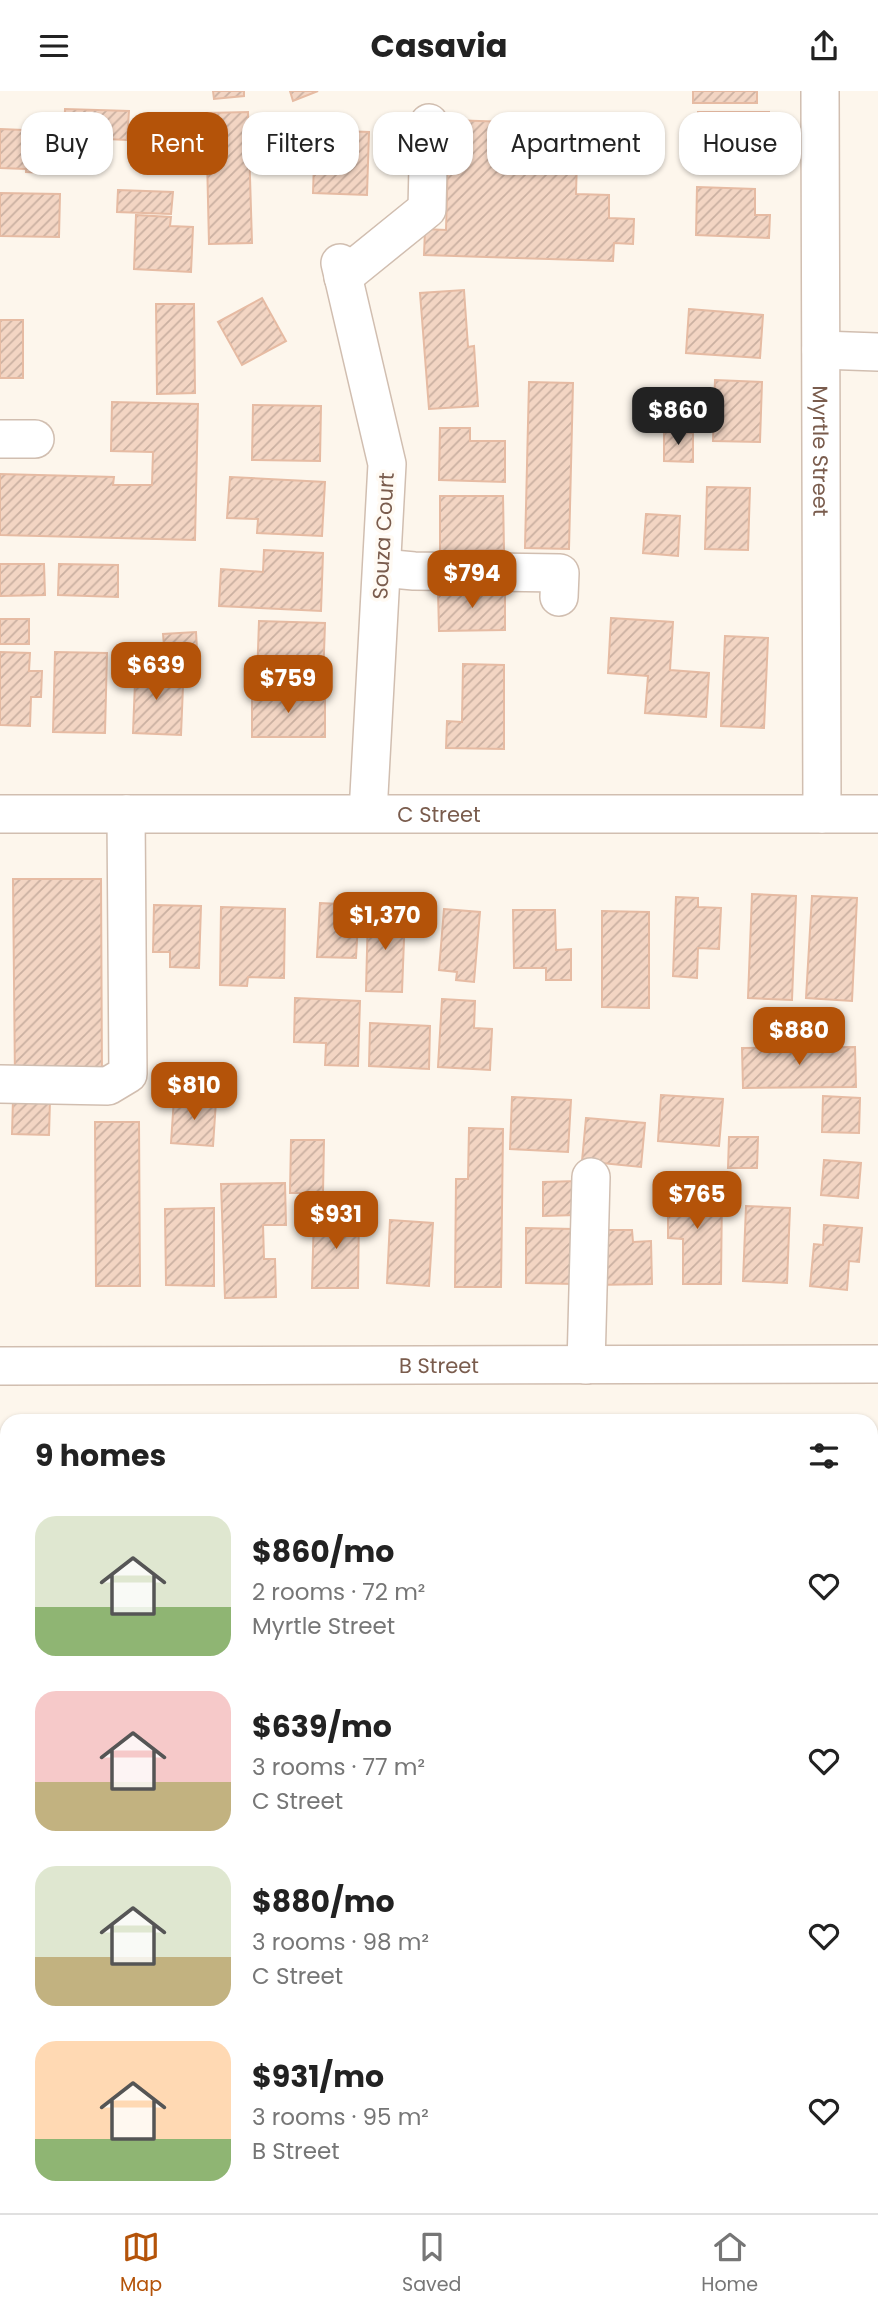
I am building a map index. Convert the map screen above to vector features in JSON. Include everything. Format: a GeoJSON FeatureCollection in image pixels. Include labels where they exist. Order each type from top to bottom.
{"type":"FeatureCollection","features":[{"type":"Feature","properties":{"kind":"street","name":"Myrtle Street"},"geometry":{"type":"LineString","coordinates":[[820,91],[822,814]]}},
{"type":"Feature","properties":{"kind":"street","name":"Souza Court"},"geometry":{"type":"LineString","coordinates":[[368,813],[387,464],[342,270],[427,209],[428,175]]}},
{"type":"Feature","properties":{"kind":"street"},"geometry":{"type":"LineString","coordinates":[[821,350],[878,352]]}},
{"type":"Feature","properties":{"kind":"street"},"geometry":{"type":"LineString","coordinates":[[382,568],[414,571],[560,573],[559,597]]}},
{"type":"Feature","properties":{"kind":"street","name":"C Street"},"geometry":{"type":"LineString","coordinates":[[0,814],[878,814]]}},
{"type":"Feature","properties":{"kind":"street"},"geometry":{"type":"LineString","coordinates":[[0,1084],[108,1086],[128,1073],[126,814]]}},
{"type":"Feature","properties":{"kind":"street"},"geometry":{"type":"LineString","coordinates":[[586,1365],[591,1177]]}},
{"type":"Feature","properties":{"kind":"street","name":"B Street"},"geometry":{"type":"LineString","coordinates":[[0,1366],[878,1364]]}},
{"type":"Feature","properties":{"kind":"building"},"geometry":{"type":"Polygon","coordinates":[[[213,91],[244,91],[244,96],[214,99],[213,91]]]}},
{"type":"Feature","properties":{"kind":"building"},"geometry":{"type":"Polygon","coordinates":[[[290,91],[318,91],[293,101],[290,91]]]}},
{"type":"Feature","properties":{"kind":"building"},"geometry":{"type":"Polygon","coordinates":[[[693,91],[757,91],[757,103],[693,103],[693,91]]]}},
{"type":"Feature","properties":{"kind":"building"},"geometry":{"type":"Polygon","coordinates":[[[65,109],[129,111],[127,140],[113,139],[113,112],[65,112],[65,109]]]}},
{"type":"Feature","properties":{"kind":"building"},"geometry":{"type":"Polygon","coordinates":[[[228,112],[242,112],[242,175],[250,175],[252,243],[209,244],[207,175],[228,175],[228,112]]]}},
{"type":"Feature","properties":{"kind":"building"},"geometry":{"type":"Polygon","coordinates":[[[473,121],[487,121],[487,175],[577,175],[576,194],[609,195],[609,218],[634,219],[633,244],[614,243],[613,261],[424,255],[425,229],[446,230],[448,175],[473,175],[473,121]]]}},
{"type":"Feature","properties":{"kind":"building"},"geometry":{"type":"Polygon","coordinates":[[[0,129],[21,130],[21,169],[0,168],[0,129]]]}},
{"type":"Feature","properties":{"kind":"building"},"geometry":{"type":"Polygon","coordinates":[[[359,132],[369,132],[367,195],[313,193],[314,175],[359,175],[359,132]]]}},
{"type":"Feature","properties":{"kind":"building"},"geometry":{"type":"Polygon","coordinates":[[[697,187],[755,189],[755,215],[770,215],[769,238],[696,235],[697,187]]]}},
{"type":"Feature","properties":{"kind":"building"},"geometry":{"type":"Polygon","coordinates":[[[118,190],[173,192],[171,214],[117,212],[118,190]]]}},
{"type":"Feature","properties":{"kind":"building"},"geometry":{"type":"Polygon","coordinates":[[[0,193],[60,194],[59,237],[0,236],[0,193]]]}},
{"type":"Feature","properties":{"kind":"building"},"geometry":{"type":"Polygon","coordinates":[[[136,215],[171,217],[170,226],[193,227],[191,272],[134,269],[136,215]]]}},
{"type":"Feature","properties":{"kind":"building"},"geometry":{"type":"Polygon","coordinates":[[[464,290],[468,347],[474,346],[478,406],[429,409],[420,293],[464,290]]]}},
{"type":"Feature","properties":{"kind":"building"},"geometry":{"type":"Polygon","coordinates":[[[262,298],[286,341],[242,365],[218,322],[262,298]]]}},
{"type":"Feature","properties":{"kind":"building"},"geometry":{"type":"Polygon","coordinates":[[[156,304],[194,304],[195,393],[157,394],[156,304]]]}},
{"type":"Feature","properties":{"kind":"building"},"geometry":{"type":"Polygon","coordinates":[[[689,309],[763,315],[760,358],[686,353],[689,309]]]}},
{"type":"Feature","properties":{"kind":"building"},"geometry":{"type":"Polygon","coordinates":[[[0,320],[23,320],[23,378],[0,378],[0,320]]]}},
{"type":"Feature","properties":{"kind":"building"},"geometry":{"type":"Polygon","coordinates":[[[715,380],[762,382],[760,442],[713,441],[715,380]]]}},
{"type":"Feature","properties":{"kind":"building"},"geometry":{"type":"Polygon","coordinates":[[[529,382],[573,383],[569,549],[525,548],[529,382]]]}},
{"type":"Feature","properties":{"kind":"building"},"geometry":{"type":"Polygon","coordinates":[[[112,402],[198,404],[195,540],[0,535],[0,474],[114,477],[113,485],[152,485],[153,452],[111,451],[112,402]]]}},
{"type":"Feature","properties":{"kind":"building"},"geometry":{"type":"Polygon","coordinates":[[[253,405],[321,406],[320,461],[252,460],[253,405]]]}},
{"type":"Feature","properties":{"kind":"building"},"geometry":{"type":"Polygon","coordinates":[[[440,428],[470,428],[470,441],[505,441],[505,482],[439,480],[440,428]]]}},
{"type":"Feature","properties":{"kind":"building"},"geometry":{"type":"Polygon","coordinates":[[[664,432],[693,433],[693,462],[664,461],[664,432]]]}},
{"type":"Feature","properties":{"kind":"building"},"geometry":{"type":"Polygon","coordinates":[[[230,477],[325,482],[322,536],[257,533],[258,519],[227,518],[230,477]]]}},
{"type":"Feature","properties":{"kind":"building"},"geometry":{"type":"Polygon","coordinates":[[[707,487],[750,488],[748,550],[705,549],[707,487]]]}},
{"type":"Feature","properties":{"kind":"building"},"geometry":{"type":"Polygon","coordinates":[[[440,496],[503,496],[504,550],[440,551],[440,496]]]}},
{"type":"Feature","properties":{"kind":"building"},"geometry":{"type":"Polygon","coordinates":[[[646,514],[680,516],[678,556],[643,553],[646,514]]]}},
{"type":"Feature","properties":{"kind":"building"},"geometry":{"type":"Polygon","coordinates":[[[264,550],[323,553],[321,611],[219,606],[221,569],[263,572],[264,550]]]}},
{"type":"Feature","properties":{"kind":"building"},"geometry":{"type":"Polygon","coordinates":[[[0,564],[44,564],[45,595],[0,596],[0,564]]]}},
{"type":"Feature","properties":{"kind":"building"},"geometry":{"type":"Polygon","coordinates":[[[59,564],[118,565],[118,597],[58,595],[59,564]]]}},
{"type":"Feature","properties":{"kind":"building"},"geometry":{"type":"Polygon","coordinates":[[[505,590],[505,630],[439,631],[438,591],[505,590]]]}},
{"type":"Feature","properties":{"kind":"building"},"geometry":{"type":"Polygon","coordinates":[[[611,618],[673,622],[670,670],[709,673],[706,717],[645,713],[648,676],[608,673],[611,618]]]}},
{"type":"Feature","properties":{"kind":"building"},"geometry":{"type":"Polygon","coordinates":[[[0,619],[29,619],[29,644],[0,644],[0,619]]]}},
{"type":"Feature","properties":{"kind":"building"},"geometry":{"type":"Polygon","coordinates":[[[259,621],[325,623],[323,682],[257,679],[259,621]]]}},
{"type":"Feature","properties":{"kind":"building"},"geometry":{"type":"Polygon","coordinates":[[[196,632],[198,667],[166,669],[163,634],[196,632]]]}},
{"type":"Feature","properties":{"kind":"building"},"geometry":{"type":"Polygon","coordinates":[[[725,636],[768,638],[764,728],[721,726],[725,636]]]}},
{"type":"Feature","properties":{"kind":"building"},"geometry":{"type":"Polygon","coordinates":[[[0,652],[30,653],[29,671],[42,671],[41,697],[31,697],[30,726],[0,725],[0,652]]]}},
{"type":"Feature","properties":{"kind":"building"},"geometry":{"type":"Polygon","coordinates":[[[55,652],[107,653],[105,733],[53,732],[55,652]]]}},
{"type":"Feature","properties":{"kind":"building"},"geometry":{"type":"Polygon","coordinates":[[[136,656],[157,656],[156,685],[183,686],[181,735],[133,733],[136,656]]]}},
{"type":"Feature","properties":{"kind":"building"},"geometry":{"type":"Polygon","coordinates":[[[463,664],[504,665],[504,749],[446,748],[447,721],[462,722],[463,664]]]}},
{"type":"Feature","properties":{"kind":"building"},"geometry":{"type":"Polygon","coordinates":[[[252,693],[325,693],[325,737],[252,737],[252,693]]]}},
{"type":"Feature","properties":{"kind":"building"},"geometry":{"type":"Polygon","coordinates":[[[13,879],[101,879],[102,1082],[15,1082],[13,879]]]}},
{"type":"Feature","properties":{"kind":"building"},"geometry":{"type":"Polygon","coordinates":[[[752,894],[796,896],[792,1000],[748,998],[752,894]]]}},
{"type":"Feature","properties":{"kind":"building"},"geometry":{"type":"Polygon","coordinates":[[[812,896],[857,898],[852,1001],[806,998],[812,896]]]}},
{"type":"Feature","properties":{"kind":"building"},"geometry":{"type":"Polygon","coordinates":[[[676,897],[698,898],[698,907],[721,908],[719,949],[698,948],[697,978],[673,976],[676,897]]]}},
{"type":"Feature","properties":{"kind":"building"},"geometry":{"type":"Polygon","coordinates":[[[320,903],[359,905],[356,958],[317,957],[320,903]]]}},
{"type":"Feature","properties":{"kind":"building"},"geometry":{"type":"Polygon","coordinates":[[[154,905],[201,906],[199,968],[170,967],[170,952],[153,952],[154,905]]]}},
{"type":"Feature","properties":{"kind":"building"},"geometry":{"type":"Polygon","coordinates":[[[221,907],[285,909],[284,978],[248,977],[247,986],[220,985],[221,907]]]}},
{"type":"Feature","properties":{"kind":"building"},"geometry":{"type":"Polygon","coordinates":[[[444,909],[480,912],[474,982],[456,980],[457,972],[439,970],[444,909]]]}},
{"type":"Feature","properties":{"kind":"building"},"geometry":{"type":"Polygon","coordinates":[[[513,910],[555,910],[556,950],[571,949],[571,980],[546,980],[546,968],[514,968],[513,910]]]}},
{"type":"Feature","properties":{"kind":"building"},"geometry":{"type":"Polygon","coordinates":[[[602,911],[649,912],[649,1008],[602,1007],[602,911]]]}},
{"type":"Feature","properties":{"kind":"building"},"geometry":{"type":"Polygon","coordinates":[[[368,912],[405,913],[402,992],[366,991],[368,912]]]}},
{"type":"Feature","properties":{"kind":"building"},"geometry":{"type":"Polygon","coordinates":[[[295,998],[360,1001],[358,1066],[325,1065],[326,1043],[294,1042],[295,998]]]}},
{"type":"Feature","properties":{"kind":"building"},"geometry":{"type":"Polygon","coordinates":[[[442,999],[475,1001],[474,1028],[492,1029],[490,1070],[438,1067],[442,999]]]}},
{"type":"Feature","properties":{"kind":"building"},"geometry":{"type":"Polygon","coordinates":[[[370,1023],[430,1026],[429,1069],[369,1066],[370,1023]]]}},
{"type":"Feature","properties":{"kind":"building"},"geometry":{"type":"Polygon","coordinates":[[[855,1047],[856,1087],[743,1088],[742,1048],[855,1047]]]}},
{"type":"Feature","properties":{"kind":"building"},"geometry":{"type":"Polygon","coordinates":[[[661,1095],[723,1099],[719,1146],[658,1141],[661,1095]]]}},
{"type":"Feature","properties":{"kind":"building"},"geometry":{"type":"Polygon","coordinates":[[[823,1096],[860,1098],[859,1133],[822,1132],[823,1096]]]}},
{"type":"Feature","properties":{"kind":"building"},"geometry":{"type":"Polygon","coordinates":[[[512,1097],[571,1100],[568,1152],[510,1149],[512,1097]]]}},
{"type":"Feature","properties":{"kind":"building"},"geometry":{"type":"Polygon","coordinates":[[[174,1098],[216,1101],[213,1146],[171,1143],[174,1098]]]}},
{"type":"Feature","properties":{"kind":"building"},"geometry":{"type":"Polygon","coordinates":[[[13,1099],[50,1100],[49,1135],[12,1134],[13,1099]]]}},
{"type":"Feature","properties":{"kind":"building"},"geometry":{"type":"Polygon","coordinates":[[[586,1118],[645,1123],[641,1167],[582,1161],[586,1118]]]}},
{"type":"Feature","properties":{"kind":"building"},"geometry":{"type":"Polygon","coordinates":[[[95,1122],[139,1122],[140,1286],[96,1286],[95,1122]]]}},
{"type":"Feature","properties":{"kind":"building"},"geometry":{"type":"Polygon","coordinates":[[[469,1128],[503,1129],[501,1287],[455,1287],[456,1179],[468,1179],[469,1128]]]}},
{"type":"Feature","properties":{"kind":"building"},"geometry":{"type":"Polygon","coordinates":[[[729,1137],[758,1137],[757,1168],[728,1168],[729,1137]]]}},
{"type":"Feature","properties":{"kind":"building"},"geometry":{"type":"Polygon","coordinates":[[[291,1140],[324,1140],[323,1193],[290,1193],[291,1140]]]}},
{"type":"Feature","properties":{"kind":"building"},"geometry":{"type":"Polygon","coordinates":[[[824,1160],[861,1163],[858,1198],[821,1195],[824,1160]]]}},
{"type":"Feature","properties":{"kind":"building"},"geometry":{"type":"Polygon","coordinates":[[[668,1180],[690,1180],[690,1189],[722,1190],[721,1284],[683,1284],[683,1239],[668,1238],[668,1180]]]}},
{"type":"Feature","properties":{"kind":"building"},"geometry":{"type":"Polygon","coordinates":[[[577,1181],[577,1215],[543,1216],[543,1182],[577,1181]]]}},
{"type":"Feature","properties":{"kind":"building"},"geometry":{"type":"Polygon","coordinates":[[[285,1183],[286,1225],[263,1225],[264,1259],[275,1259],[276,1297],[225,1298],[221,1184],[285,1183]]]}},
{"type":"Feature","properties":{"kind":"building"},"geometry":{"type":"Polygon","coordinates":[[[746,1206],[790,1208],[787,1283],[743,1281],[746,1206]]]}},
{"type":"Feature","properties":{"kind":"building"},"geometry":{"type":"Polygon","coordinates":[[[214,1208],[214,1286],[166,1285],[165,1209],[214,1208]]]}},
{"type":"Feature","properties":{"kind":"building"},"geometry":{"type":"Polygon","coordinates":[[[314,1213],[359,1214],[358,1288],[312,1288],[314,1213]]]}},
{"type":"Feature","properties":{"kind":"building"},"geometry":{"type":"Polygon","coordinates":[[[390,1220],[433,1223],[429,1286],[387,1283],[390,1220]]]}},
{"type":"Feature","properties":{"kind":"building"},"geometry":{"type":"Polygon","coordinates":[[[824,1225],[862,1228],[859,1262],[849,1261],[847,1290],[810,1286],[814,1244],[823,1245],[824,1225]]]}},
{"type":"Feature","properties":{"kind":"building"},"geometry":{"type":"Polygon","coordinates":[[[526,1228],[574,1229],[574,1284],[526,1283],[526,1228]]]}},
{"type":"Feature","properties":{"kind":"building"},"geometry":{"type":"Polygon","coordinates":[[[593,1230],[632,1230],[633,1242],[651,1241],[652,1284],[594,1285],[593,1230]]]}}]}
